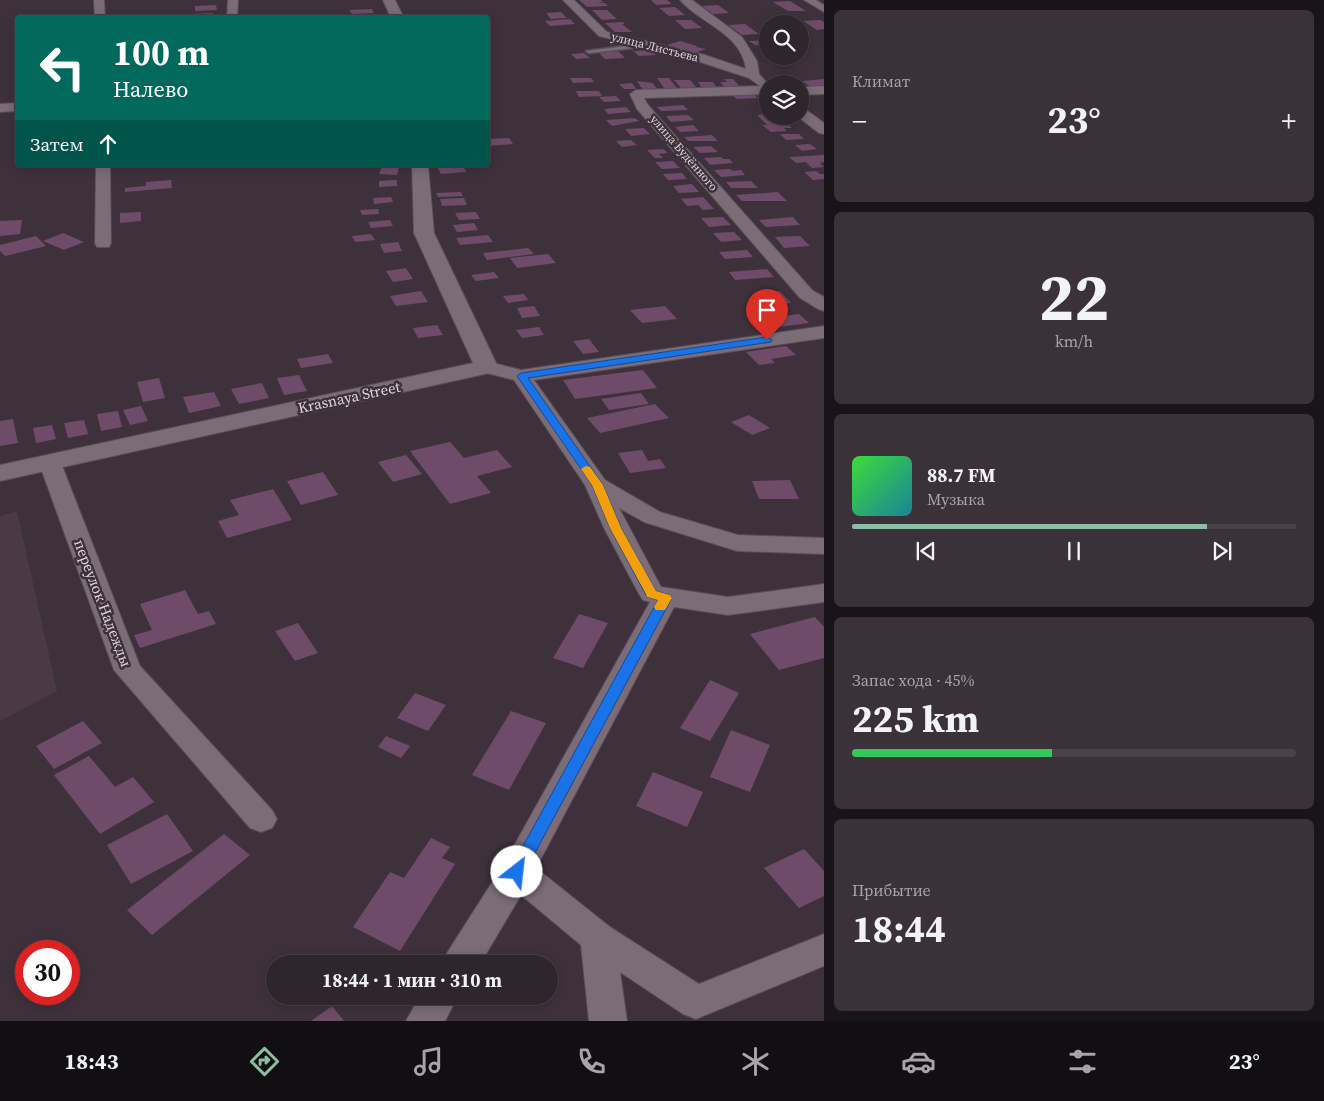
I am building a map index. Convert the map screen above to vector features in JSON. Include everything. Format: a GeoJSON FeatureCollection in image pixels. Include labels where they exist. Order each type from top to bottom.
{"type":"FeatureCollection","features":[{"type":"Feature","properties":{"kind":"main road"},"geometry":{"type":"LineString","coordinates":[[388,0],[396,15]]}},
{"type":"Feature","properties":{"kind":"main road"},"geometry":{"type":"LineString","coordinates":[[420,167],[424,232],[486,367]]}},
{"type":"Feature","properties":{"kind":"main road","name":"Krasnaya Street"},"geometry":{"type":"LineString","coordinates":[[0,473],[486,367]]}},
{"type":"Feature","properties":{"kind":"street"},"geometry":{"type":"LineString","coordinates":[[99,0],[100,15]]}},
{"type":"Feature","properties":{"kind":"street"},"geometry":{"type":"LineString","coordinates":[[232,15],[233,0]]}},
{"type":"Feature","properties":{"kind":"street","name":"улица Листьева"},"geometry":{"type":"LineString","coordinates":[[568,0],[603,34],[702,58],[753,75]]}},
{"type":"Feature","properties":{"kind":"street"},"geometry":{"type":"LineString","coordinates":[[685,0],[738,39],[751,60],[753,75],[759,81]]}},
{"type":"Feature","properties":{"kind":"street"},"geometry":{"type":"LineString","coordinates":[[810,0],[824,8]]}},
{"type":"Feature","properties":{"kind":"street","name":"улица Будённого"},"geometry":{"type":"LineString","coordinates":[[759,90],[636,94],[642,106],[806,294],[824,305]]}},
{"type":"Feature","properties":{"kind":"street"},"geometry":{"type":"LineString","coordinates":[[809,91],[824,90]]}},
{"type":"Feature","properties":{"kind":"street"},"geometry":{"type":"LineString","coordinates":[[0,108],[15,107]]}},
{"type":"Feature","properties":{"kind":"street"},"geometry":{"type":"LineString","coordinates":[[809,119],[824,130]]}},
{"type":"Feature","properties":{"kind":"street"},"geometry":{"type":"LineString","coordinates":[[103,167],[103,243]]}},
{"type":"Feature","properties":{"kind":"street"},"geometry":{"type":"LineString","coordinates":[[486,367],[521,376],[824,332]]}},
{"type":"Feature","properties":{"kind":"street"},"geometry":{"type":"LineString","coordinates":[[521,376],[597,485],[616,528],[652,594],[666,598],[728,606],[824,593]]}},
{"type":"Feature","properties":{"kind":"street","name":"переулок Надежды"},"geometry":{"type":"LineString","coordinates":[[50,462],[128,670],[261,819]]}},
{"type":"Feature","properties":{"kind":"street"},"geometry":{"type":"LineString","coordinates":[[597,485],[652,517],[737,543],[824,546]]}},
{"type":"Feature","properties":{"kind":"street"},"geometry":{"type":"LineString","coordinates":[[466,955],[517,872],[666,598]]}},
{"type":"Feature","properties":{"kind":"street"},"geometry":{"type":"LineString","coordinates":[[517,872],[597,937],[696,1002],[824,950]]}},
{"type":"Feature","properties":{"kind":"street"},"geometry":{"type":"LineString","coordinates":[[597,937],[608,1021]]}},
{"type":"Feature","properties":{"kind":"street"},"geometry":{"type":"LineString","coordinates":[[425,1021],[435,1005]]}},
{"type":"Feature","properties":{"kind":"lane"},"geometry":{"type":"LineString","coordinates":[[589,51],[650,45]]}},
{"type":"Feature","properties":{"kind":"shaded area"},"geometry":{"type":"Polygon","coordinates":[[[17,511],[57,691],[0,721],[0,516],[17,511]]]}},
{"type":"Feature","properties":{"kind":"building"},"geometry":{"type":"Polygon","coordinates":[[[579,0],[601,0],[603,2],[597,2],[605,3],[608,6],[587,7],[579,0]]]}},
{"type":"Feature","properties":{"kind":"building"},"geometry":{"type":"Polygon","coordinates":[[[651,0],[667,0],[672,4],[656,5],[651,0]]]}},
{"type":"Feature","properties":{"kind":"building"},"geometry":{"type":"Polygon","coordinates":[[[790,1],[806,11],[788,11],[773,2],[790,1]]]}},
{"type":"Feature","properties":{"kind":"building"},"geometry":{"type":"Polygon","coordinates":[[[216,5],[217,10],[195,11],[195,6],[216,5]]]}},
{"type":"Feature","properties":{"kind":"building"},"geometry":{"type":"Polygon","coordinates":[[[718,5],[729,13],[713,14],[702,6],[718,5]]]}},
{"type":"Feature","properties":{"kind":"building"},"geometry":{"type":"Polygon","coordinates":[[[675,7],[685,15],[669,16],[659,8],[675,7]]]}},
{"type":"Feature","properties":{"kind":"building"},"geometry":{"type":"Polygon","coordinates":[[[372,9],[374,13],[352,14],[349,10],[372,9]]]}},
{"type":"Feature","properties":{"kind":"building"},"geometry":{"type":"Polygon","coordinates":[[[592,10],[607,10],[617,19],[602,20],[592,10]]]}},
{"type":"Feature","properties":{"kind":"building"},"geometry":{"type":"Polygon","coordinates":[[[561,12],[567,18],[551,19],[546,13],[561,12]]]}},
{"type":"Feature","properties":{"kind":"building"},"geometry":{"type":"Polygon","coordinates":[[[213,13],[213,15],[192,15],[213,13]]]}},
{"type":"Feature","properties":{"kind":"building"},"geometry":{"type":"Polygon","coordinates":[[[570,19],[575,24],[550,26],[545,21],[570,19]]]}},
{"type":"Feature","properties":{"kind":"building"},"geometry":{"type":"Polygon","coordinates":[[[675,20],[691,20],[702,28],[685,29],[675,20]]]}},
{"type":"Feature","properties":{"kind":"building"},"geometry":{"type":"Polygon","coordinates":[[[820,20],[824,22],[824,29],[817,30],[809,25],[809,21],[820,20]]]}},
{"type":"Feature","properties":{"kind":"building"},"geometry":{"type":"Polygon","coordinates":[[[623,22],[625,24],[622,24],[632,32],[615,32],[605,23],[623,22]]]}},
{"type":"Feature","properties":{"kind":"building"},"geometry":{"type":"Polygon","coordinates":[[[745,24],[759,34],[742,35],[728,25],[745,24]]]}},
{"type":"Feature","properties":{"kind":"building"},"geometry":{"type":"Polygon","coordinates":[[[759,40],[759,45],[755,45],[749,41],[759,40]]]}},
{"type":"Feature","properties":{"kind":"building"},"geometry":{"type":"Polygon","coordinates":[[[680,41],[706,49],[695,53],[667,45],[680,41]]]}},
{"type":"Feature","properties":{"kind":"building"},"geometry":{"type":"Polygon","coordinates":[[[650,50],[656,55],[639,56],[633,51],[650,50]]]}},
{"type":"Feature","properties":{"kind":"building"},"geometry":{"type":"Polygon","coordinates":[[[618,51],[625,58],[605,59],[598,52],[618,51]]]}},
{"type":"Feature","properties":{"kind":"building"},"geometry":{"type":"Polygon","coordinates":[[[584,53],[590,58],[576,59],[571,54],[584,53]]]}},
{"type":"Feature","properties":{"kind":"building"},"geometry":{"type":"Polygon","coordinates":[[[570,78],[591,78],[594,82],[573,83],[570,78]]]}},
{"type":"Feature","properties":{"kind":"building"},"geometry":{"type":"Polygon","coordinates":[[[657,78],[669,78],[677,88],[664,88],[657,78]]]}},
{"type":"Feature","properties":{"kind":"building"},"geometry":{"type":"Polygon","coordinates":[[[724,79],[733,79],[740,87],[725,88],[720,82],[727,82],[724,79]]]}},
{"type":"Feature","properties":{"kind":"building"},"geometry":{"type":"Polygon","coordinates":[[[824,79],[824,86],[811,87],[809,86],[809,80],[824,79]]]}},
{"type":"Feature","properties":{"kind":"building"},"geometry":{"type":"Polygon","coordinates":[[[674,80],[690,80],[697,88],[681,88],[674,80]]]}},
{"type":"Feature","properties":{"kind":"building"},"geometry":{"type":"Polygon","coordinates":[[[637,81],[653,83],[657,89],[642,89],[637,81]]]}},
{"type":"Feature","properties":{"kind":"building"},"geometry":{"type":"Polygon","coordinates":[[[698,82],[713,82],[717,88],[702,88],[698,82]]]}},
{"type":"Feature","properties":{"kind":"building"},"geometry":{"type":"Polygon","coordinates":[[[632,83],[636,89],[624,89],[619,84],[632,83]]]}},
{"type":"Feature","properties":{"kind":"building"},"geometry":{"type":"Polygon","coordinates":[[[576,91],[599,91],[602,96],[579,97],[576,91]]]}},
{"type":"Feature","properties":{"kind":"building"},"geometry":{"type":"Polygon","coordinates":[[[753,94],[758,98],[737,99],[732,95],[753,94]]]}},
{"type":"Feature","properties":{"kind":"building"},"geometry":{"type":"Polygon","coordinates":[[[616,96],[621,101],[604,102],[599,97],[616,96]]]}},
{"type":"Feature","properties":{"kind":"building"},"geometry":{"type":"Polygon","coordinates":[[[683,105],[688,110],[661,111],[657,107],[683,105]]]}},
{"type":"Feature","properties":{"kind":"building"},"geometry":{"type":"Polygon","coordinates":[[[626,107],[631,112],[608,114],[604,109],[626,107]]]}},
{"type":"Feature","properties":{"kind":"building"},"geometry":{"type":"Polygon","coordinates":[[[688,115],[694,120],[671,122],[666,116],[688,115]]]}},
{"type":"Feature","properties":{"kind":"building"},"geometry":{"type":"Polygon","coordinates":[[[635,118],[639,121],[612,126],[606,120],[635,118]]]}},
{"type":"Feature","properties":{"kind":"building"},"geometry":{"type":"Polygon","coordinates":[[[693,125],[699,131],[680,132],[675,127],[693,125]]]}},
{"type":"Feature","properties":{"kind":"building"},"geometry":{"type":"Polygon","coordinates":[[[762,125],[789,125],[792,128],[784,128],[787,131],[771,132],[762,125]]]}},
{"type":"Feature","properties":{"kind":"building"},"geometry":{"type":"Polygon","coordinates":[[[644,128],[650,134],[631,136],[625,129],[644,128]]]}},
{"type":"Feature","properties":{"kind":"building"},"geometry":{"type":"Polygon","coordinates":[[[780,134],[799,134],[804,139],[786,140],[780,134]]]}},
{"type":"Feature","properties":{"kind":"building"},"geometry":{"type":"Polygon","coordinates":[[[712,135],[718,141],[688,141],[684,137],[712,135]]]}},
{"type":"Feature","properties":{"kind":"building"},"geometry":{"type":"Polygon","coordinates":[[[509,138],[513,144],[490,146],[490,139],[509,138]]]}},
{"type":"Feature","properties":{"kind":"building"},"geometry":{"type":"Polygon","coordinates":[[[631,140],[637,145],[622,147],[616,141],[631,140]]]}},
{"type":"Feature","properties":{"kind":"building"},"geometry":{"type":"Polygon","coordinates":[[[810,144],[817,149],[802,151],[795,145],[810,144]]]}},
{"type":"Feature","properties":{"kind":"building"},"geometry":{"type":"Polygon","coordinates":[[[711,146],[718,152],[700,153],[693,147],[711,146]]]}},
{"type":"Feature","properties":{"kind":"building"},"geometry":{"type":"Polygon","coordinates":[[[663,149],[668,153],[659,154],[663,158],[655,158],[647,150],[663,149]]]}},
{"type":"Feature","properties":{"kind":"building"},"geometry":{"type":"Polygon","coordinates":[[[824,155],[824,162],[820,163],[824,167],[812,168],[806,162],[796,163],[789,157],[824,155]]]}},
{"type":"Feature","properties":{"kind":"building"},"geometry":{"type":"Polygon","coordinates":[[[721,157],[729,159],[733,163],[710,165],[704,158],[721,157]]]}},
{"type":"Feature","properties":{"kind":"building"},"geometry":{"type":"Polygon","coordinates":[[[673,161],[680,168],[662,169],[655,162],[673,161]]]}},
{"type":"Feature","properties":{"kind":"building"},"geometry":{"type":"Polygon","coordinates":[[[382,167],[399,167],[397,175],[379,174],[382,167]]]}},
{"type":"Feature","properties":{"kind":"building"},"geometry":{"type":"Polygon","coordinates":[[[464,167],[466,172],[441,174],[438,168],[464,167]]]}},
{"type":"Feature","properties":{"kind":"building"},"geometry":{"type":"Polygon","coordinates":[[[730,169],[733,171],[741,170],[745,175],[721,177],[714,170],[730,169]]]}},
{"type":"Feature","properties":{"kind":"building"},"geometry":{"type":"Polygon","coordinates":[[[816,171],[824,174],[824,179],[813,180],[804,172],[816,171]]]}},
{"type":"Feature","properties":{"kind":"building"},"geometry":{"type":"Polygon","coordinates":[[[682,173],[687,179],[668,180],[663,174],[682,173]]]}},
{"type":"Feature","properties":{"kind":"building"},"geometry":{"type":"Polygon","coordinates":[[[171,180],[172,188],[125,192],[125,188],[146,186],[146,182],[171,180]]]}},
{"type":"Feature","properties":{"kind":"building"},"geometry":{"type":"Polygon","coordinates":[[[397,180],[397,186],[379,187],[379,181],[397,180]]]}},
{"type":"Feature","properties":{"kind":"building"},"geometry":{"type":"Polygon","coordinates":[[[751,181],[758,188],[731,188],[726,182],[751,181]]]}},
{"type":"Feature","properties":{"kind":"building"},"geometry":{"type":"Polygon","coordinates":[[[692,184],[699,192],[679,193],[673,186],[692,184]]]}},
{"type":"Feature","properties":{"kind":"building"},"geometry":{"type":"Polygon","coordinates":[[[461,192],[463,196],[438,197],[436,193],[461,192]]]}},
{"type":"Feature","properties":{"kind":"building"},"geometry":{"type":"Polygon","coordinates":[[[778,192],[787,201],[742,201],[736,195],[778,192]]]}},
{"type":"Feature","properties":{"kind":"building"},"geometry":{"type":"Polygon","coordinates":[[[391,197],[393,202],[374,204],[373,198],[391,197]]]}},
{"type":"Feature","properties":{"kind":"building"},"geometry":{"type":"Polygon","coordinates":[[[703,197],[714,209],[703,210],[698,205],[687,206],[681,199],[703,197]]]}},
{"type":"Feature","properties":{"kind":"building"},"geometry":{"type":"Polygon","coordinates":[[[464,198],[467,205],[442,206],[440,199],[464,198]]]}},
{"type":"Feature","properties":{"kind":"building"},"geometry":{"type":"Polygon","coordinates":[[[378,209],[379,214],[362,215],[360,210],[378,209]]]}},
{"type":"Feature","properties":{"kind":"building"},"geometry":{"type":"Polygon","coordinates":[[[141,212],[141,221],[120,223],[120,213],[141,212]]]}},
{"type":"Feature","properties":{"kind":"building"},"geometry":{"type":"Polygon","coordinates":[[[476,212],[480,219],[459,220],[455,213],[476,212]]]}},
{"type":"Feature","properties":{"kind":"building"},"geometry":{"type":"Polygon","coordinates":[[[723,217],[731,225],[709,227],[701,218],[723,217]]]}},
{"type":"Feature","properties":{"kind":"building"},"geometry":{"type":"Polygon","coordinates":[[[793,217],[800,225],[766,227],[759,220],[793,217]]]}},
{"type":"Feature","properties":{"kind":"building"},"geometry":{"type":"Polygon","coordinates":[[[22,220],[20,234],[0,236],[0,221],[22,220]]]}},
{"type":"Feature","properties":{"kind":"building"},"geometry":{"type":"Polygon","coordinates":[[[390,220],[393,226],[371,228],[368,222],[390,220]]]}},
{"type":"Feature","properties":{"kind":"building"},"geometry":{"type":"Polygon","coordinates":[[[474,223],[478,230],[457,232],[453,225],[474,223]]]}},
{"type":"Feature","properties":{"kind":"building"},"geometry":{"type":"Polygon","coordinates":[[[734,232],[742,240],[721,242],[713,233],[734,232]]]}},
{"type":"Feature","properties":{"kind":"building"},"geometry":{"type":"Polygon","coordinates":[[[63,233],[84,242],[64,250],[43,241],[63,233]]]}},
{"type":"Feature","properties":{"kind":"building"},"geometry":{"type":"Polygon","coordinates":[[[371,234],[375,240],[355,242],[352,236],[371,234]]]}},
{"type":"Feature","properties":{"kind":"building"},"geometry":{"type":"Polygon","coordinates":[[[488,235],[493,242],[460,245],[456,238],[488,235]]]}},
{"type":"Feature","properties":{"kind":"building"},"geometry":{"type":"Polygon","coordinates":[[[36,236],[46,246],[5,256],[0,251],[0,245],[36,236]]]}},
{"type":"Feature","properties":{"kind":"building"},"geometry":{"type":"Polygon","coordinates":[[[800,236],[810,246],[784,248],[775,237],[800,236]]]}},
{"type":"Feature","properties":{"kind":"building"},"geometry":{"type":"Polygon","coordinates":[[[398,242],[402,251],[384,253],[380,244],[398,242]]]}},
{"type":"Feature","properties":{"kind":"building"},"geometry":{"type":"Polygon","coordinates":[[[528,248],[534,254],[487,260],[483,253],[528,248]]]}},
{"type":"Feature","properties":{"kind":"building"},"geometry":{"type":"Polygon","coordinates":[[[747,250],[753,257],[725,259],[719,252],[747,250]]]}},
{"type":"Feature","properties":{"kind":"building"},"geometry":{"type":"Polygon","coordinates":[[[548,254],[556,263],[517,268],[510,258],[548,254]]]}},
{"type":"Feature","properties":{"kind":"building"},"geometry":{"type":"Polygon","coordinates":[[[406,268],[413,279],[393,282],[386,271],[406,268]]]}},
{"type":"Feature","properties":{"kind":"building"},"geometry":{"type":"Polygon","coordinates":[[[767,269],[774,277],[735,280],[729,272],[767,269]]]}},
{"type":"Feature","properties":{"kind":"building"},"geometry":{"type":"Polygon","coordinates":[[[494,272],[499,278],[476,281],[471,275],[494,272]]]}},
{"type":"Feature","properties":{"kind":"building"},"geometry":{"type":"Polygon","coordinates":[[[421,291],[428,302],[396,306],[390,296],[421,291]]]}},
{"type":"Feature","properties":{"kind":"building"},"geometry":{"type":"Polygon","coordinates":[[[780,291],[791,303],[762,306],[752,294],[780,291]]]}},
{"type":"Feature","properties":{"kind":"building"},"geometry":{"type":"Polygon","coordinates":[[[524,294],[528,300],[508,303],[503,296],[524,294]]]}},
{"type":"Feature","properties":{"kind":"building"},"geometry":{"type":"Polygon","coordinates":[[[534,306],[540,316],[522,318],[517,308],[534,306]]]}},
{"type":"Feature","properties":{"kind":"building"},"geometry":{"type":"Polygon","coordinates":[[[665,306],[677,319],[642,323],[630,310],[665,306]]]}},
{"type":"Feature","properties":{"kind":"building"},"geometry":{"type":"Polygon","coordinates":[[[799,314],[809,323],[779,327],[770,318],[799,314]]]}},
{"type":"Feature","properties":{"kind":"building"},"geometry":{"type":"Polygon","coordinates":[[[437,325],[443,335],[418,338],[413,328],[437,325]]]}},
{"type":"Feature","properties":{"kind":"building"},"geometry":{"type":"Polygon","coordinates":[[[539,327],[544,335],[522,338],[516,330],[539,327]]]}},
{"type":"Feature","properties":{"kind":"building"},"geometry":{"type":"Polygon","coordinates":[[[589,339],[599,352],[583,354],[573,341],[589,339]]]}},
{"type":"Feature","properties":{"kind":"building"},"geometry":{"type":"Polygon","coordinates":[[[786,346],[796,355],[771,359],[775,363],[759,365],[746,352],[786,346]]]}},
{"type":"Feature","properties":{"kind":"building"},"geometry":{"type":"Polygon","coordinates":[[[328,354],[333,363],[301,368],[297,359],[328,354]]]}},
{"type":"Feature","properties":{"kind":"building"},"geometry":{"type":"Polygon","coordinates":[[[643,370],[657,388],[575,399],[563,380],[643,370]]]}},
{"type":"Feature","properties":{"kind":"building"},"geometry":{"type":"Polygon","coordinates":[[[299,375],[307,391],[284,395],[277,378],[299,375]]]}},
{"type":"Feature","properties":{"kind":"building"},"geometry":{"type":"Polygon","coordinates":[[[159,378],[165,398],[143,402],[137,382],[159,378]]]}},
{"type":"Feature","properties":{"kind":"building"},"geometry":{"type":"Polygon","coordinates":[[[262,383],[269,398],[239,404],[231,389],[262,383]]]}},
{"type":"Feature","properties":{"kind":"building"},"geometry":{"type":"Polygon","coordinates":[[[214,392],[221,406],[189,413],[183,397],[214,392]]]}},
{"type":"Feature","properties":{"kind":"building"},"geometry":{"type":"Polygon","coordinates":[[[641,393],[649,404],[609,410],[601,399],[641,393]]]}},
{"type":"Feature","properties":{"kind":"building"},"geometry":{"type":"Polygon","coordinates":[[[655,404],[669,418],[600,433],[587,418],[655,404]]]}},
{"type":"Feature","properties":{"kind":"building"},"geometry":{"type":"Polygon","coordinates":[[[141,406],[148,421],[130,425],[123,410],[141,406]]]}},
{"type":"Feature","properties":{"kind":"building"},"geometry":{"type":"Polygon","coordinates":[[[118,411],[122,427],[101,431],[97,414],[118,411]]]}},
{"type":"Feature","properties":{"kind":"building"},"geometry":{"type":"Polygon","coordinates":[[[749,415],[770,428],[752,435],[731,422],[749,415]]]}},
{"type":"Feature","properties":{"kind":"building"},"geometry":{"type":"Polygon","coordinates":[[[13,419],[18,443],[0,446],[0,421],[13,419]]]}},
{"type":"Feature","properties":{"kind":"building"},"geometry":{"type":"Polygon","coordinates":[[[84,420],[88,434],[68,438],[64,423],[84,420]]]}},
{"type":"Feature","properties":{"kind":"building"},"geometry":{"type":"Polygon","coordinates":[[[52,425],[56,439],[36,443],[33,428],[52,425]]]}},
{"type":"Feature","properties":{"kind":"building"},"geometry":{"type":"Polygon","coordinates":[[[450,442],[464,458],[497,450],[512,467],[477,476],[491,493],[450,504],[410,451],[450,442]]]}},
{"type":"Feature","properties":{"kind":"building"},"geometry":{"type":"Polygon","coordinates":[[[642,450],[648,461],[660,459],[666,468],[630,473],[618,453],[642,450]]]}},
{"type":"Feature","properties":{"kind":"building"},"geometry":{"type":"Polygon","coordinates":[[[406,455],[422,474],[393,482],[378,462],[406,455]]]}},
{"type":"Feature","properties":{"kind":"building"},"geometry":{"type":"Polygon","coordinates":[[[323,472],[338,495],[301,505],[287,481],[323,472]]]}},
{"type":"Feature","properties":{"kind":"building"},"geometry":{"type":"Polygon","coordinates":[[[790,480],[799,499],[759,499],[752,481],[790,480]]]}},
{"type":"Feature","properties":{"kind":"building"},"geometry":{"type":"Polygon","coordinates":[[[273,489],[292,520],[227,538],[218,521],[239,515],[230,500],[273,489]]]}},
{"type":"Feature","properties":{"kind":"building"},"geometry":{"type":"Polygon","coordinates":[[[185,590],[198,614],[209,611],[216,624],[140,648],[134,635],[152,630],[140,604],[185,590]]]}},
{"type":"Feature","properties":{"kind":"building"},"geometry":{"type":"Polygon","coordinates":[[[579,614],[608,623],[583,668],[553,658],[579,614]]]}},
{"type":"Feature","properties":{"kind":"building"},"geometry":{"type":"Polygon","coordinates":[[[815,617],[824,627],[824,658],[779,670],[750,634],[815,617]]]}},
{"type":"Feature","properties":{"kind":"building"},"geometry":{"type":"Polygon","coordinates":[[[298,623],[318,653],[295,661],[275,631],[298,623]]]}},
{"type":"Feature","properties":{"kind":"building"},"geometry":{"type":"Polygon","coordinates":[[[710,680],[739,693],[710,741],[680,728],[710,680]]]}},
{"type":"Feature","properties":{"kind":"building"},"geometry":{"type":"Polygon","coordinates":[[[415,693],[446,705],[428,731],[397,718],[415,693]]]}},
{"type":"Feature","properties":{"kind":"building"},"geometry":{"type":"Polygon","coordinates":[[[511,711],[546,723],[509,790],[472,775],[511,711]]]}},
{"type":"Feature","properties":{"kind":"building"},"geometry":{"type":"Polygon","coordinates":[[[83,721],[102,743],[54,769],[36,746],[83,721]]]}},
{"type":"Feature","properties":{"kind":"building"},"geometry":{"type":"Polygon","coordinates":[[[731,730],[770,745],[750,792],[710,777],[731,730]]]}},
{"type":"Feature","properties":{"kind":"building"},"geometry":{"type":"Polygon","coordinates":[[[386,736],[410,746],[401,758],[378,747],[386,736]]]}},
{"type":"Feature","properties":{"kind":"building"},"geometry":{"type":"Polygon","coordinates":[[[89,756],[115,787],[133,777],[154,802],[100,834],[54,775],[89,756]]]}},
{"type":"Feature","properties":{"kind":"building"},"geometry":{"type":"Polygon","coordinates":[[[653,772],[703,792],[687,827],[636,806],[653,772]]]}},
{"type":"Feature","properties":{"kind":"building"},"geometry":{"type":"Polygon","coordinates":[[[167,814],[193,851],[131,884],[107,845],[167,814]]]}},
{"type":"Feature","properties":{"kind":"building"},"geometry":{"type":"Polygon","coordinates":[[[224,834],[250,855],[152,935],[127,910],[224,834]]]}},
{"type":"Feature","properties":{"kind":"building"},"geometry":{"type":"Polygon","coordinates":[[[431,838],[450,847],[442,858],[455,864],[400,951],[353,927],[390,872],[404,878],[431,838]]]}},
{"type":"Feature","properties":{"kind":"building"},"geometry":{"type":"Polygon","coordinates":[[[804,849],[824,871],[824,896],[799,908],[764,868],[804,849]]]}},
{"type":"Feature","properties":{"kind":"building"},"geometry":{"type":"Polygon","coordinates":[[[332,1006],[344,1021],[311,1021],[332,1006]]]}},
{"type":"Feature","properties":{"kind":"slow traffic"},"geometry":{"type":"LineString","coordinates":[[586,469],[597,485],[616,528],[652,594],[666,598],[661,607]]}},
{"type":"Feature","properties":{"kind":"route"},"geometry":{"type":"LineString","coordinates":[[517,872],[666,598],[652,594],[616,528],[597,485],[521,376],[767,340]]}}]}
